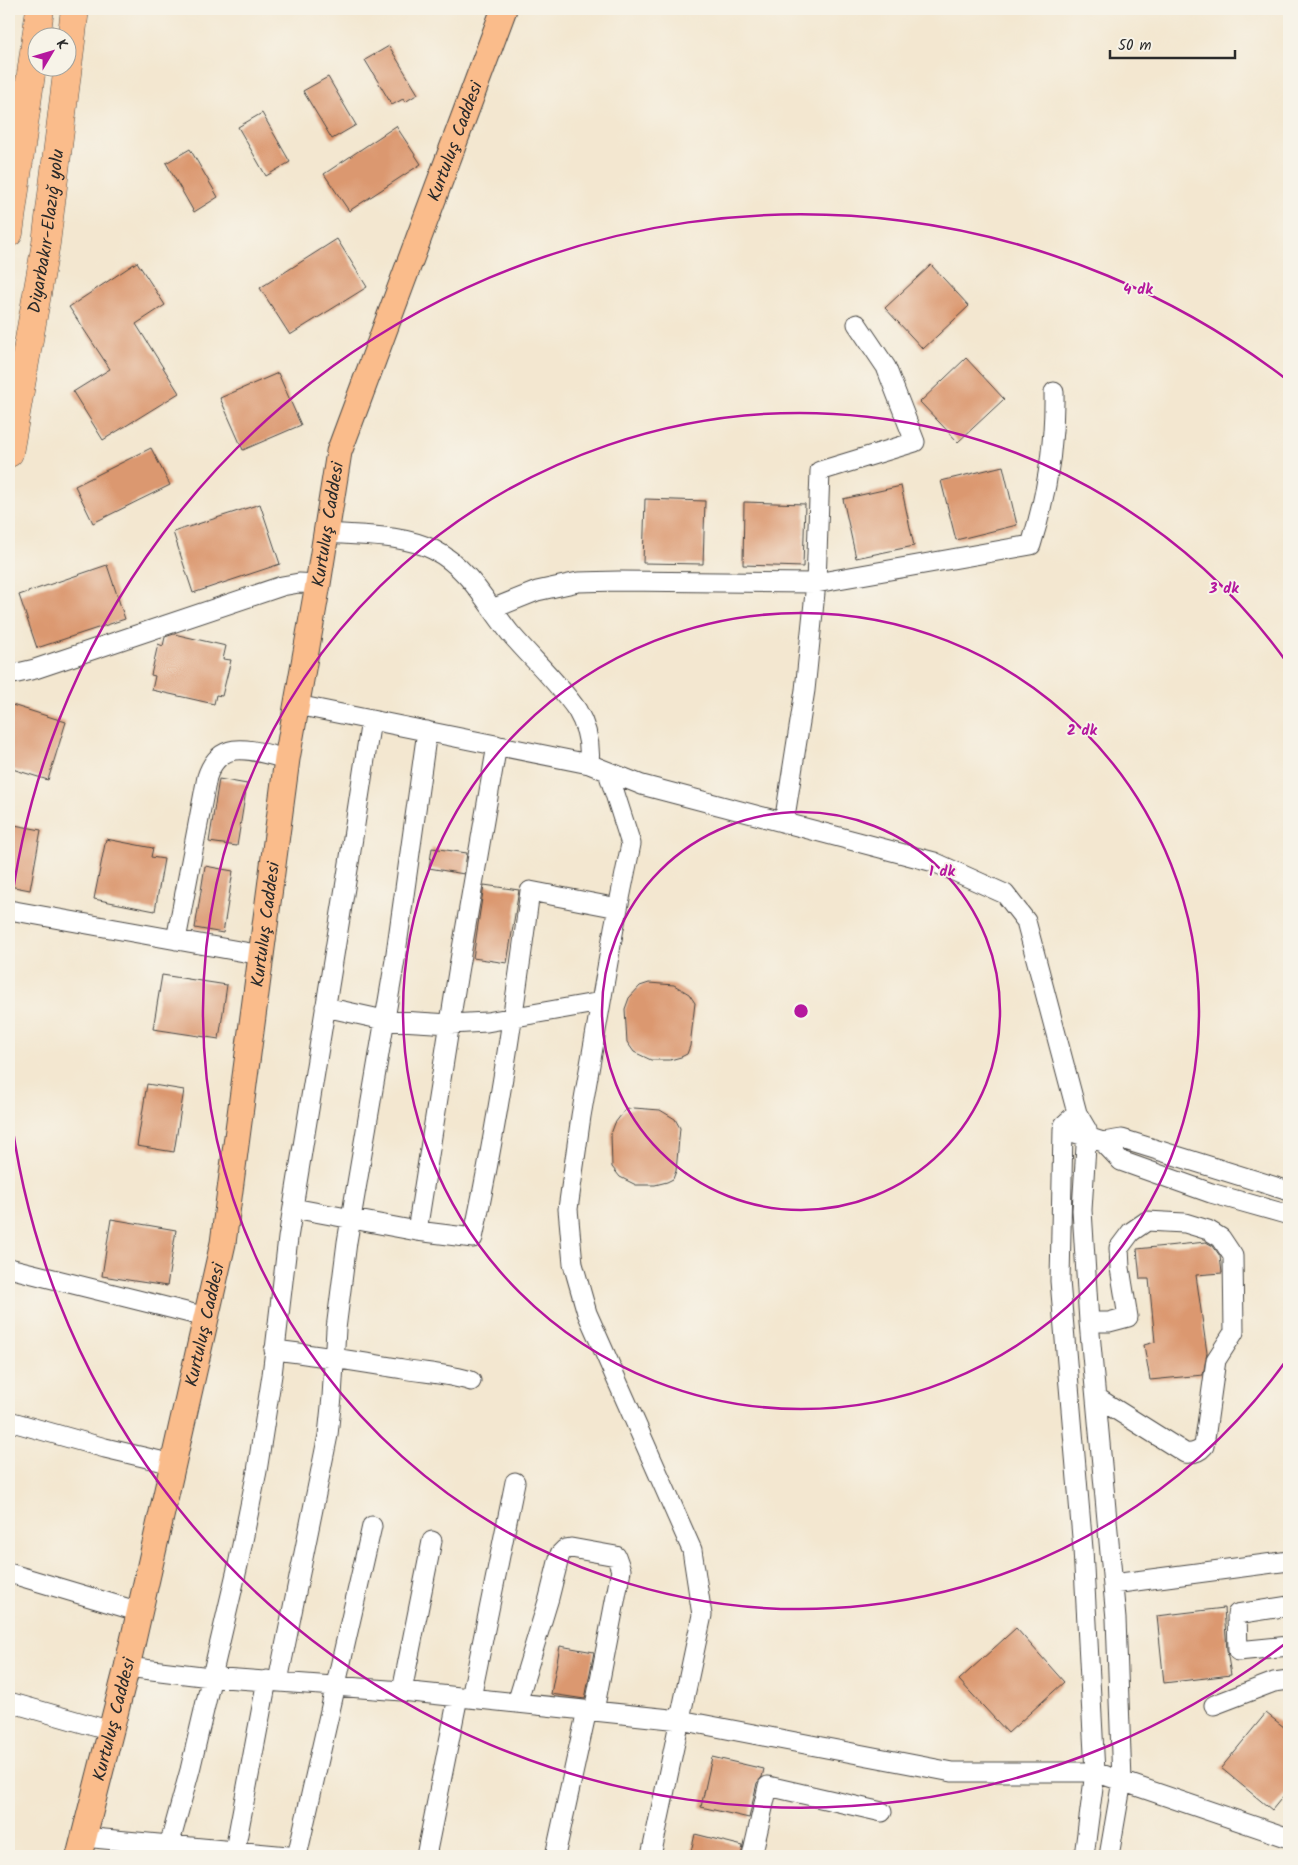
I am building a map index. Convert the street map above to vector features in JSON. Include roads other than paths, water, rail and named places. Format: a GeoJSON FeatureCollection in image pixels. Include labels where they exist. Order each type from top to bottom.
{"type":"FeatureCollection","features":[{"type":"Feature","properties":{"kind":"highway","name":"Diyarbakır-Elazığ yolu"},"geometry":{"type":"LineString","coordinates":[[9,233],[40,9]]}},
{"type":"Feature","properties":{"kind":"highway","name":"Diyarbakır-Elazığ yolu"},"geometry":{"type":"LineString","coordinates":[[9,453],[46,243],[75,9]]}},
{"type":"Feature","properties":{"kind":"main road","name":"Kurtuluş Caddesi"},"geometry":{"type":"LineString","coordinates":[[81,1847],[140,1612],[223,1243],[287,759],[339,452],[504,9]]}},
{"type":"Feature","properties":{"kind":"street"},"geometry":{"type":"LineString","coordinates":[[784,823],[805,690],[816,583],[820,471],[915,442],[886,367],[857,324]]}},
{"type":"Feature","properties":{"kind":"street"},"geometry":{"type":"LineString","coordinates":[[492,609],[537,591],[578,582],[816,583],[1031,545],[1042,508],[1052,454],[1054,392]]}},
{"type":"Feature","properties":{"kind":"street"},"geometry":{"type":"LineString","coordinates":[[326,533],[401,540],[434,550],[468,576],[510,632],[577,711],[589,737],[591,750],[589,764]]}},
{"type":"Feature","properties":{"kind":"street"},"geometry":{"type":"LineString","coordinates":[[9,675],[35,669],[282,586],[299,583],[318,584]]}},
{"type":"Feature","properties":{"kind":"street"},"geometry":{"type":"LineString","coordinates":[[297,705],[589,764],[642,785],[934,862],[1005,894],[1026,921],[1076,1113],[1095,1140],[1121,1161],[1211,1193],[1289,1215]]}},
{"type":"Feature","properties":{"kind":"street"},"geometry":{"type":"LineString","coordinates":[[170,1846],[190,1770],[248,1518],[265,1423],[293,1208],[370,720]]}},
{"type":"Feature","properties":{"kind":"street"},"geometry":{"type":"LineString","coordinates":[[235,1850],[326,1444],[332,1397],[336,1330],[351,1219],[395,960],[427,731]]}},
{"type":"Feature","properties":{"kind":"street"},"geometry":{"type":"LineString","coordinates":[[416,1231],[473,879],[497,746]]}},
{"type":"Feature","properties":{"kind":"street"},"geometry":{"type":"LineString","coordinates":[[176,940],[207,776],[214,762],[225,752],[238,749],[287,759]]}},
{"type":"Feature","properties":{"kind":"street"},"geometry":{"type":"LineString","coordinates":[[608,772],[631,844],[581,1116],[568,1209],[573,1264],[587,1313],[692,1550],[702,1615],[651,1856]]}},
{"type":"Feature","properties":{"kind":"street"},"geometry":{"type":"LineString","coordinates":[[293,1208],[416,1231],[473,1238],[487,1175],[513,1018],[530,891],[618,908]]}},
{"type":"Feature","properties":{"kind":"street"},"geometry":{"type":"LineString","coordinates":[[9,910],[261,955]]}},
{"type":"Feature","properties":{"kind":"street"},"geometry":{"type":"LineString","coordinates":[[325,1007],[384,1020],[450,1024],[487,1022],[601,1002]]}},
{"type":"Feature","properties":{"kind":"street"},"geometry":{"type":"LineString","coordinates":[[1076,1113],[1064,1125],[1063,1129],[1060,1281],[1083,1549],[1095,1772],[1084,1856]]}},
{"type":"Feature","properties":{"kind":"street"},"geometry":{"type":"LineString","coordinates":[[1063,1129],[1095,1140],[1122,1139],[1289,1191]]}},
{"type":"Feature","properties":{"kind":"street"},"geometry":{"type":"LineString","coordinates":[[1095,1140],[1082,1210],[1089,1322],[1116,1619],[1122,1780],[1109,1856]]}},
{"type":"Feature","properties":{"kind":"street"},"geometry":{"type":"LineString","coordinates":[[1089,1322],[1108,1322],[1128,1317],[1120,1268],[1119,1248],[1131,1232],[1147,1221],[1185,1223],[1208,1230],[1221,1238],[1233,1256],[1234,1332],[1216,1360],[1204,1446],[1197,1452],[1184,1453],[1096,1397]]}},
{"type":"Feature","properties":{"kind":"street"},"geometry":{"type":"LineString","coordinates":[[9,1268],[206,1317]]}},
{"type":"Feature","properties":{"kind":"street"},"geometry":{"type":"LineString","coordinates":[[274,1350],[335,1357],[405,1370],[453,1375],[471,1381]]}},
{"type":"Feature","properties":{"kind":"street"},"geometry":{"type":"LineString","coordinates":[[9,1422],[173,1464]]}},
{"type":"Feature","properties":{"kind":"street"},"geometry":{"type":"LineString","coordinates":[[426,1856],[516,1482]]}},
{"type":"Feature","properties":{"kind":"street"},"geometry":{"type":"LineString","coordinates":[[297,1856],[372,1526]]}},
{"type":"Feature","properties":{"kind":"street"},"geometry":{"type":"LineString","coordinates":[[402,1691],[432,1541]]}},
{"type":"Feature","properties":{"kind":"street"},"geometry":{"type":"LineString","coordinates":[[517,1703],[549,1598],[560,1554],[565,1549],[571,1548],[616,1556],[621,1570],[555,1856]]}},
{"type":"Feature","properties":{"kind":"street"},"geometry":{"type":"LineString","coordinates":[[1113,1584],[1289,1561]]}},
{"type":"Feature","properties":{"kind":"street"},"geometry":{"type":"LineString","coordinates":[[9,1573],[140,1612]]}},
{"type":"Feature","properties":{"kind":"street"},"geometry":{"type":"LineString","coordinates":[[1289,1606],[1237,1614],[1238,1652],[1289,1646]]}},
{"type":"Feature","properties":{"kind":"street"},"geometry":{"type":"LineString","coordinates":[[127,1667],[210,1677],[402,1691],[680,1720],[952,1772],[1095,1772],[1289,1838]]}},
{"type":"Feature","properties":{"kind":"street"},"geometry":{"type":"LineString","coordinates":[[1214,1705],[1274,1682],[1289,1680]]}},
{"type":"Feature","properties":{"kind":"street"},"geometry":{"type":"LineString","coordinates":[[9,1702],[111,1731]]}},
{"type":"Feature","properties":{"kind":"street"},"geometry":{"type":"LineString","coordinates":[[752,1856],[768,1786],[882,1812]]}},
{"type":"Feature","properties":{"kind":"street"},"geometry":{"type":"LineString","coordinates":[[81,1847],[170,1846],[235,1850],[288,1856]]}}]}
